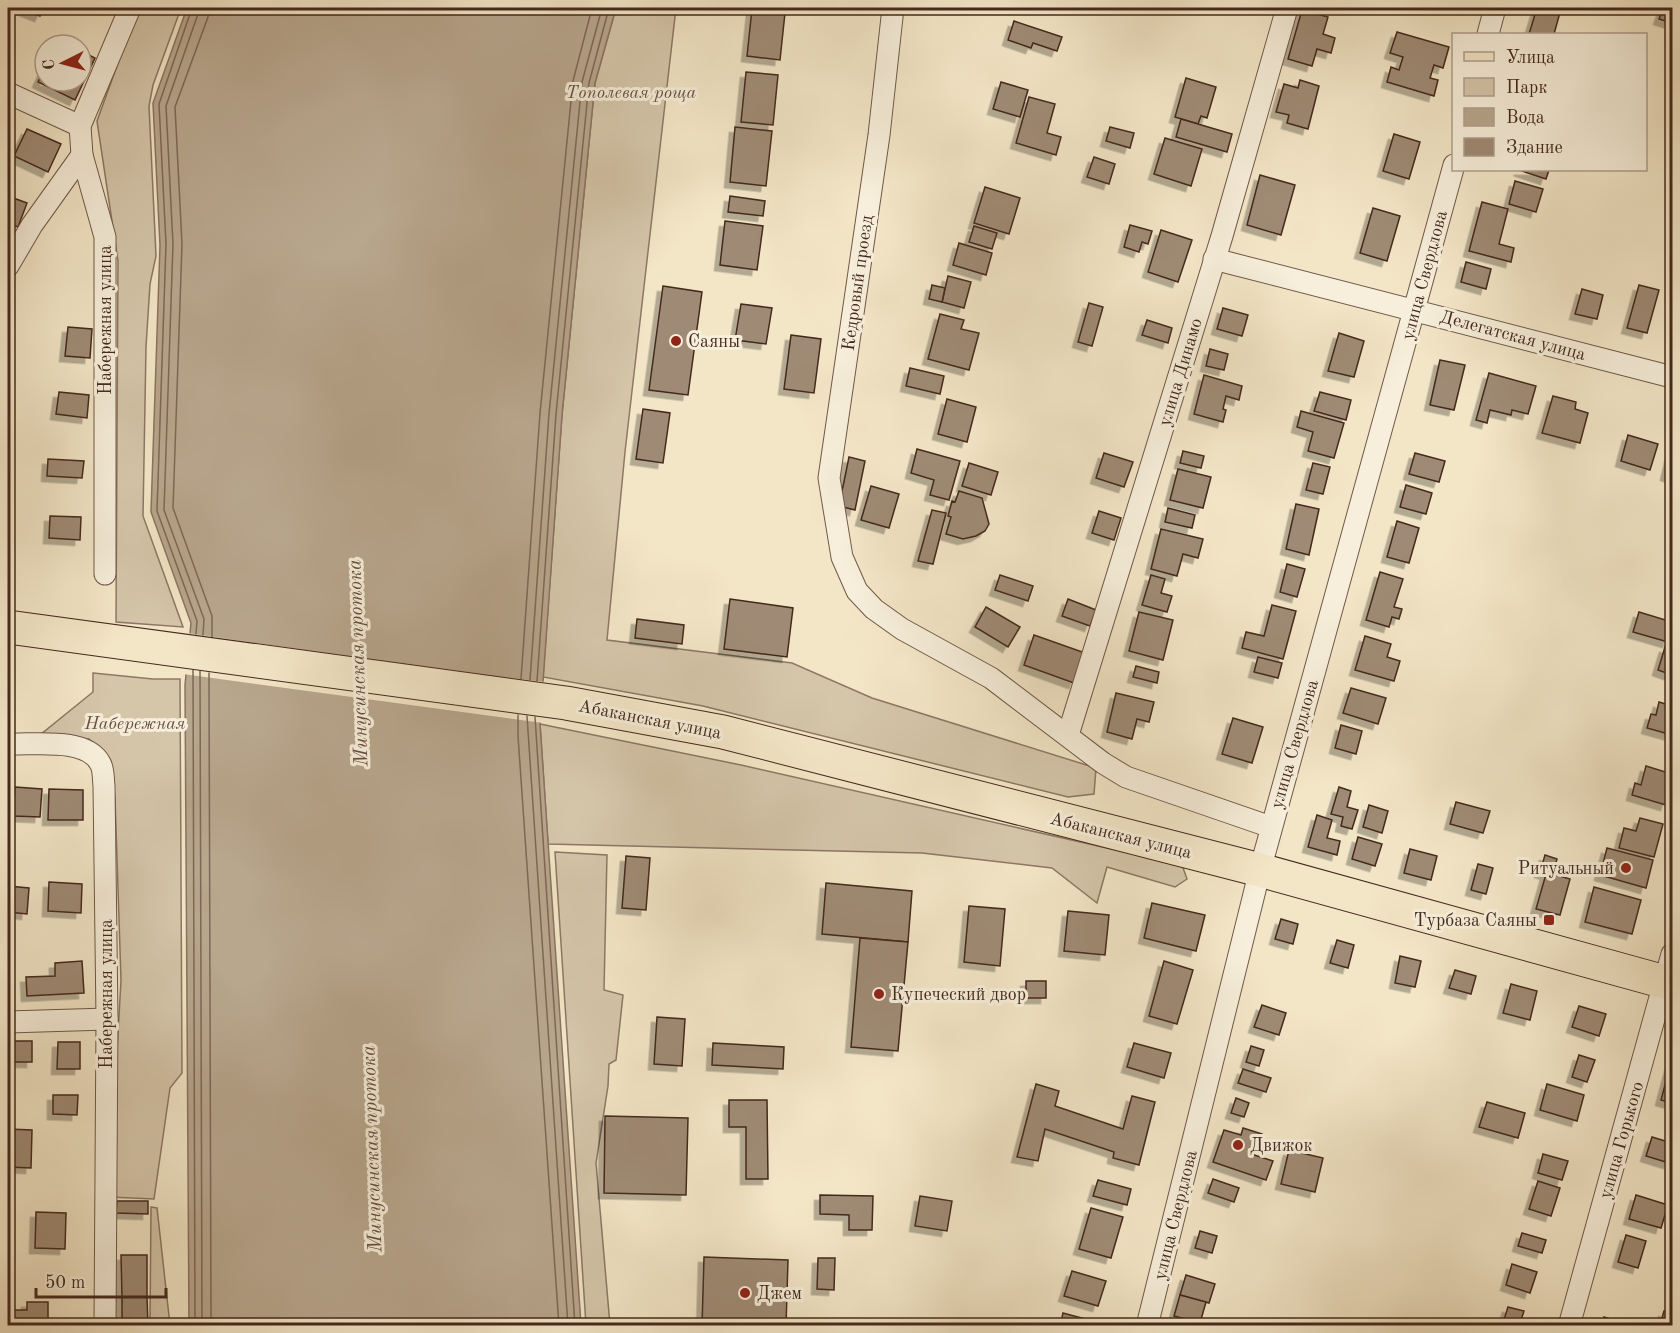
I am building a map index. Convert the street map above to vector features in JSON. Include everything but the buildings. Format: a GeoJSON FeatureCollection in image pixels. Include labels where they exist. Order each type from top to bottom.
{"type":"FeatureCollection","features":[{"type":"Feature","properties":{"kind":"main road","name":"Абаканская улица"},"geometry":{"type":"LineString","coordinates":[[8,627],[566,703],[723,732],[1670,974]]}},
{"type":"Feature","properties":{"kind":"street","name":"Набережная улица"},"geometry":{"type":"LineString","coordinates":[[105,574],[105,237],[81,155],[80,126],[130,8]]}},
{"type":"Feature","properties":{"kind":"street","name":"Кедровый проезд"},"geometry":{"type":"LineString","coordinates":[[893,8],[879,135],[829,477],[842,557],[857,591],[874,609],[902,629],[992,678],[1068,735]]}},
{"type":"Feature","properties":{"kind":"street","name":"улица Динамо"},"geometry":{"type":"LineString","coordinates":[[1068,735],[1214,259],[1287,8]]}},
{"type":"Feature","properties":{"kind":"street"},"geometry":{"type":"LineString","coordinates":[[1488,33],[1495,8]]}},
{"type":"Feature","properties":{"kind":"street"},"geometry":{"type":"LineString","coordinates":[[8,93],[80,126]]}},
{"type":"Feature","properties":{"kind":"street"},"geometry":{"type":"LineString","coordinates":[[8,266],[32,225],[81,155]]}},
{"type":"Feature","properties":{"kind":"street","name":"улица Свердлова"},"geometry":{"type":"LineString","coordinates":[[1147,1326],[1271,827],[1452,171]]}},
{"type":"Feature","properties":{"kind":"street","name":"Делегатская улица"},"geometry":{"type":"LineString","coordinates":[[1214,259],[1672,377]]}},
{"type":"Feature","properties":{"kind":"street"},"geometry":{"type":"LineString","coordinates":[[1068,735],[1103,763],[1126,777],[1271,827]]}},
{"type":"Feature","properties":{"kind":"street","name":"Набережная улица"},"geometry":{"type":"LineString","coordinates":[[8,744],[77,746],[90,751],[101,764],[104,786],[107,1019],[105,1326]]}},
{"type":"Feature","properties":{"kind":"street","name":"улица Горького"},"geometry":{"type":"LineString","coordinates":[[1569,1326],[1670,974]]}},
{"type":"Feature","properties":{"kind":"street"},"geometry":{"type":"LineString","coordinates":[[8,1022],[107,1019]]}},
{"type":"Feature","properties":{"kind":"green space"},"geometry":{"type":"Polygon","coordinates":[[[138,8],[181,8],[153,85],[149,106],[156,256],[150,284],[146,347],[143,516],[183,627],[116,622],[118,261],[97,121],[138,8]]]}},
{"type":"Feature","properties":{"kind":"green space","name":"Тополевая роща"},"geometry":{"type":"Polygon","coordinates":[[[616,8],[676,8],[625,452],[607,640],[792,663],[872,698],[1096,768],[1094,794],[1068,797],[703,706],[543,677],[562,415],[595,83],[616,8]]]}},
{"type":"Feature","properties":{"kind":"green space","name":"Набережная"},"geometry":{"type":"Polygon","coordinates":[[[93,673],[153,679],[180,679],[182,1073],[170,1088],[154,1199],[109,1197],[121,980],[115,797],[108,760],[89,739],[40,735],[93,692],[93,673]]]}},
{"type":"Feature","properties":{"kind":"green space"},"geometry":{"type":"Polygon","coordinates":[[[540,724],[741,765],[1182,865],[1187,879],[1175,887],[1107,867],[1097,903],[1052,868],[922,853],[548,844],[540,724]]]}},
{"type":"Feature","properties":{"kind":"green space"},"geometry":{"type":"Polygon","coordinates":[[[555,852],[607,855],[604,990],[623,995],[616,1060],[609,1064],[608,1086],[596,1163],[610,1325],[586,1325],[555,852]]]}},
{"type":"Feature","properties":{"kind":"green space"},"geometry":{"type":"Polygon","coordinates":[[[151,1207],[157,1208],[170,1325],[150,1325],[151,1207]]]}},
{"type":"Feature","properties":{"kind":"water","name":"Минусинская протока"},"geometry":{"type":"Polygon","coordinates":[[[187,8],[616,8],[595,83],[562,415],[540,724],[581,1325],[189,1325],[185,685],[191,623],[151,512],[160,245],[153,103],[187,8]]]}},
{"type":"Feature","properties":{"kind":"pier"},"geometry":{"type":"Polygon","coordinates":[[[187,633],[478,675],[546,682],[543,723],[183,674],[187,633]]]}},
{"type":"Feature","properties":{"kind":"place","name":"Саяны"},"geometry":{"type":"Point","coordinates":[676,341]}},
{"type":"Feature","properties":{"kind":"place","name":"Ритуальный"},"geometry":{"type":"Point","coordinates":[1626,868]}},
{"type":"Feature","properties":{"kind":"place","name":"Турбаза Саяны"},"geometry":{"type":"Point","coordinates":[1549,920]}},
{"type":"Feature","properties":{"kind":"place","name":"Купеческий двор"},"geometry":{"type":"Point","coordinates":[879,994]}},
{"type":"Feature","properties":{"kind":"place","name":"Движок"},"geometry":{"type":"Point","coordinates":[1238,1145]}},
{"type":"Feature","properties":{"kind":"place","name":"Джем"},"geometry":{"type":"Point","coordinates":[745,1293]}}]}
